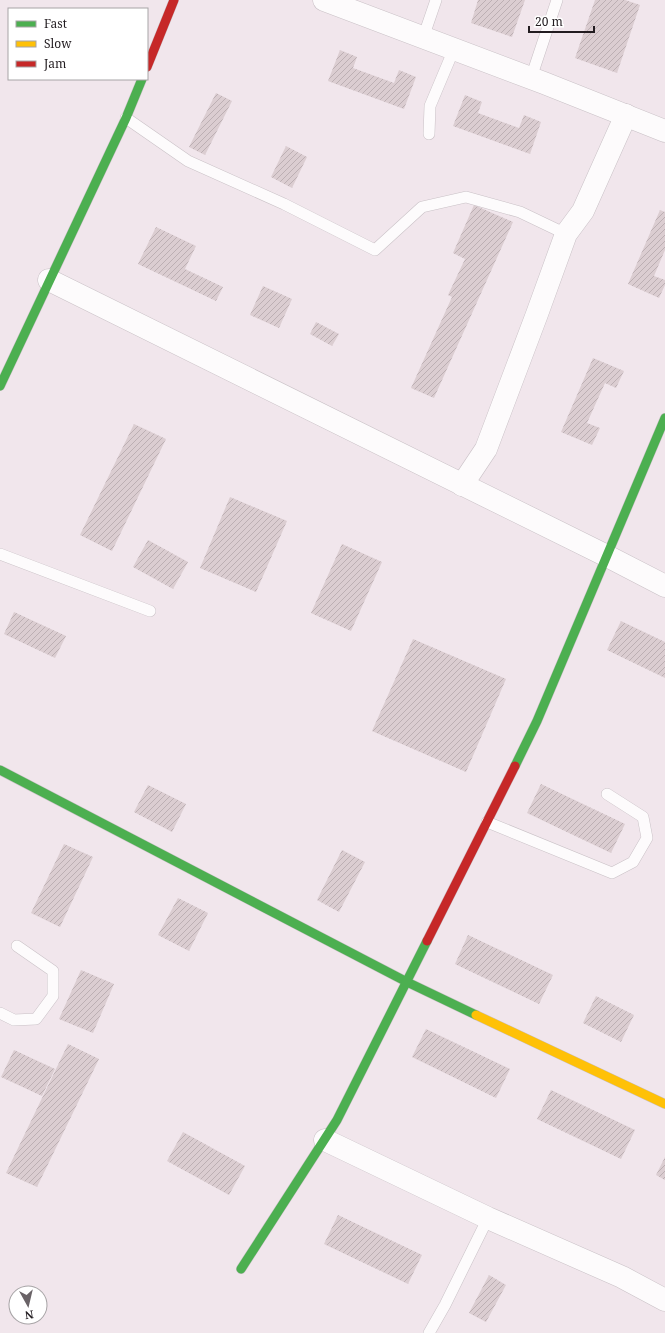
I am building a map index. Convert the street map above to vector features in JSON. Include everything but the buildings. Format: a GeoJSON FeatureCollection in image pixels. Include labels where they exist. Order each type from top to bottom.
{"type":"FeatureCollection","features":[{"type":"Feature","properties":{"kind":"street"},"geometry":{"type":"LineString","coordinates":[[148,65],[174,0]]}},
{"type":"Feature","properties":{"kind":"street"},"geometry":{"type":"LineString","coordinates":[[324,0],[531,78],[665,131]]}},
{"type":"Feature","properties":{"kind":"street"},"geometry":{"type":"LineString","coordinates":[[0,386],[126,118],[142,80]]}},
{"type":"Feature","properties":{"kind":"street"},"geometry":{"type":"LineString","coordinates":[[462,485],[486,449],[566,234],[583,211],[626,116]]}},
{"type":"Feature","properties":{"kind":"street"},"geometry":{"type":"LineString","coordinates":[[49,280],[665,586]]}},
{"type":"Feature","properties":{"kind":"street"},"geometry":{"type":"LineString","coordinates":[[241,1269],[337,1120],[537,722],[665,418]]}},
{"type":"Feature","properties":{"kind":"street"},"geometry":{"type":"LineString","coordinates":[[0,770],[407,982],[665,1104]]}},
{"type":"Feature","properties":{"kind":"street"},"geometry":{"type":"LineString","coordinates":[[325,1140],[488,1218],[622,1277],[665,1300]]}},
{"type":"Feature","properties":{"kind":"lane"},"geometry":{"type":"LineString","coordinates":[[423,38],[436,0]]}},
{"type":"Feature","properties":{"kind":"lane"},"geometry":{"type":"LineString","coordinates":[[531,78],[557,0]]}},
{"type":"Feature","properties":{"kind":"lane"},"geometry":{"type":"LineString","coordinates":[[429,134],[430,106],[454,49]]}},
{"type":"Feature","properties":{"kind":"lane"},"geometry":{"type":"LineString","coordinates":[[126,118],[188,161],[284,204],[375,250],[422,207],[466,197],[520,212],[566,234]]}},
{"type":"Feature","properties":{"kind":"lane"},"geometry":{"type":"LineString","coordinates":[[0,554],[150,612]]}},
{"type":"Feature","properties":{"kind":"lane"},"geometry":{"type":"LineString","coordinates":[[487,822],[612,873],[633,862],[647,838],[643,817],[607,794]]}},
{"type":"Feature","properties":{"kind":"lane"},"geometry":{"type":"LineString","coordinates":[[0,1013],[14,1020],[36,1019],[53,996],[53,971],[17,946]]}},
{"type":"Feature","properties":{"kind":"lane"},"geometry":{"type":"LineString","coordinates":[[429,1333],[445,1305],[488,1218]]}},
{"type":"Feature","properties":{"kind":"traffic: fast"},"geometry":{"type":"LineString","coordinates":[[0,386],[126,118],[142,80]]}},
{"type":"Feature","properties":{"kind":"traffic: fast"},"geometry":{"type":"LineString","coordinates":[[515,766],[537,721],[665,418]]}},
{"type":"Feature","properties":{"kind":"traffic: fast"},"geometry":{"type":"LineString","coordinates":[[0,770],[407,982],[476,1015]]}},
{"type":"Feature","properties":{"kind":"traffic: fast"},"geometry":{"type":"LineString","coordinates":[[241,1269],[337,1120],[427,941]]}},
{"type":"Feature","properties":{"kind":"traffic: slow"},"geometry":{"type":"LineString","coordinates":[[476,1015],[665,1104]]}},
{"type":"Feature","properties":{"kind":"traffic: jam"},"geometry":{"type":"LineString","coordinates":[[148,65],[174,0]]}},
{"type":"Feature","properties":{"kind":"traffic: jam"},"geometry":{"type":"LineString","coordinates":[[427,941],[515,766]]}}]}
